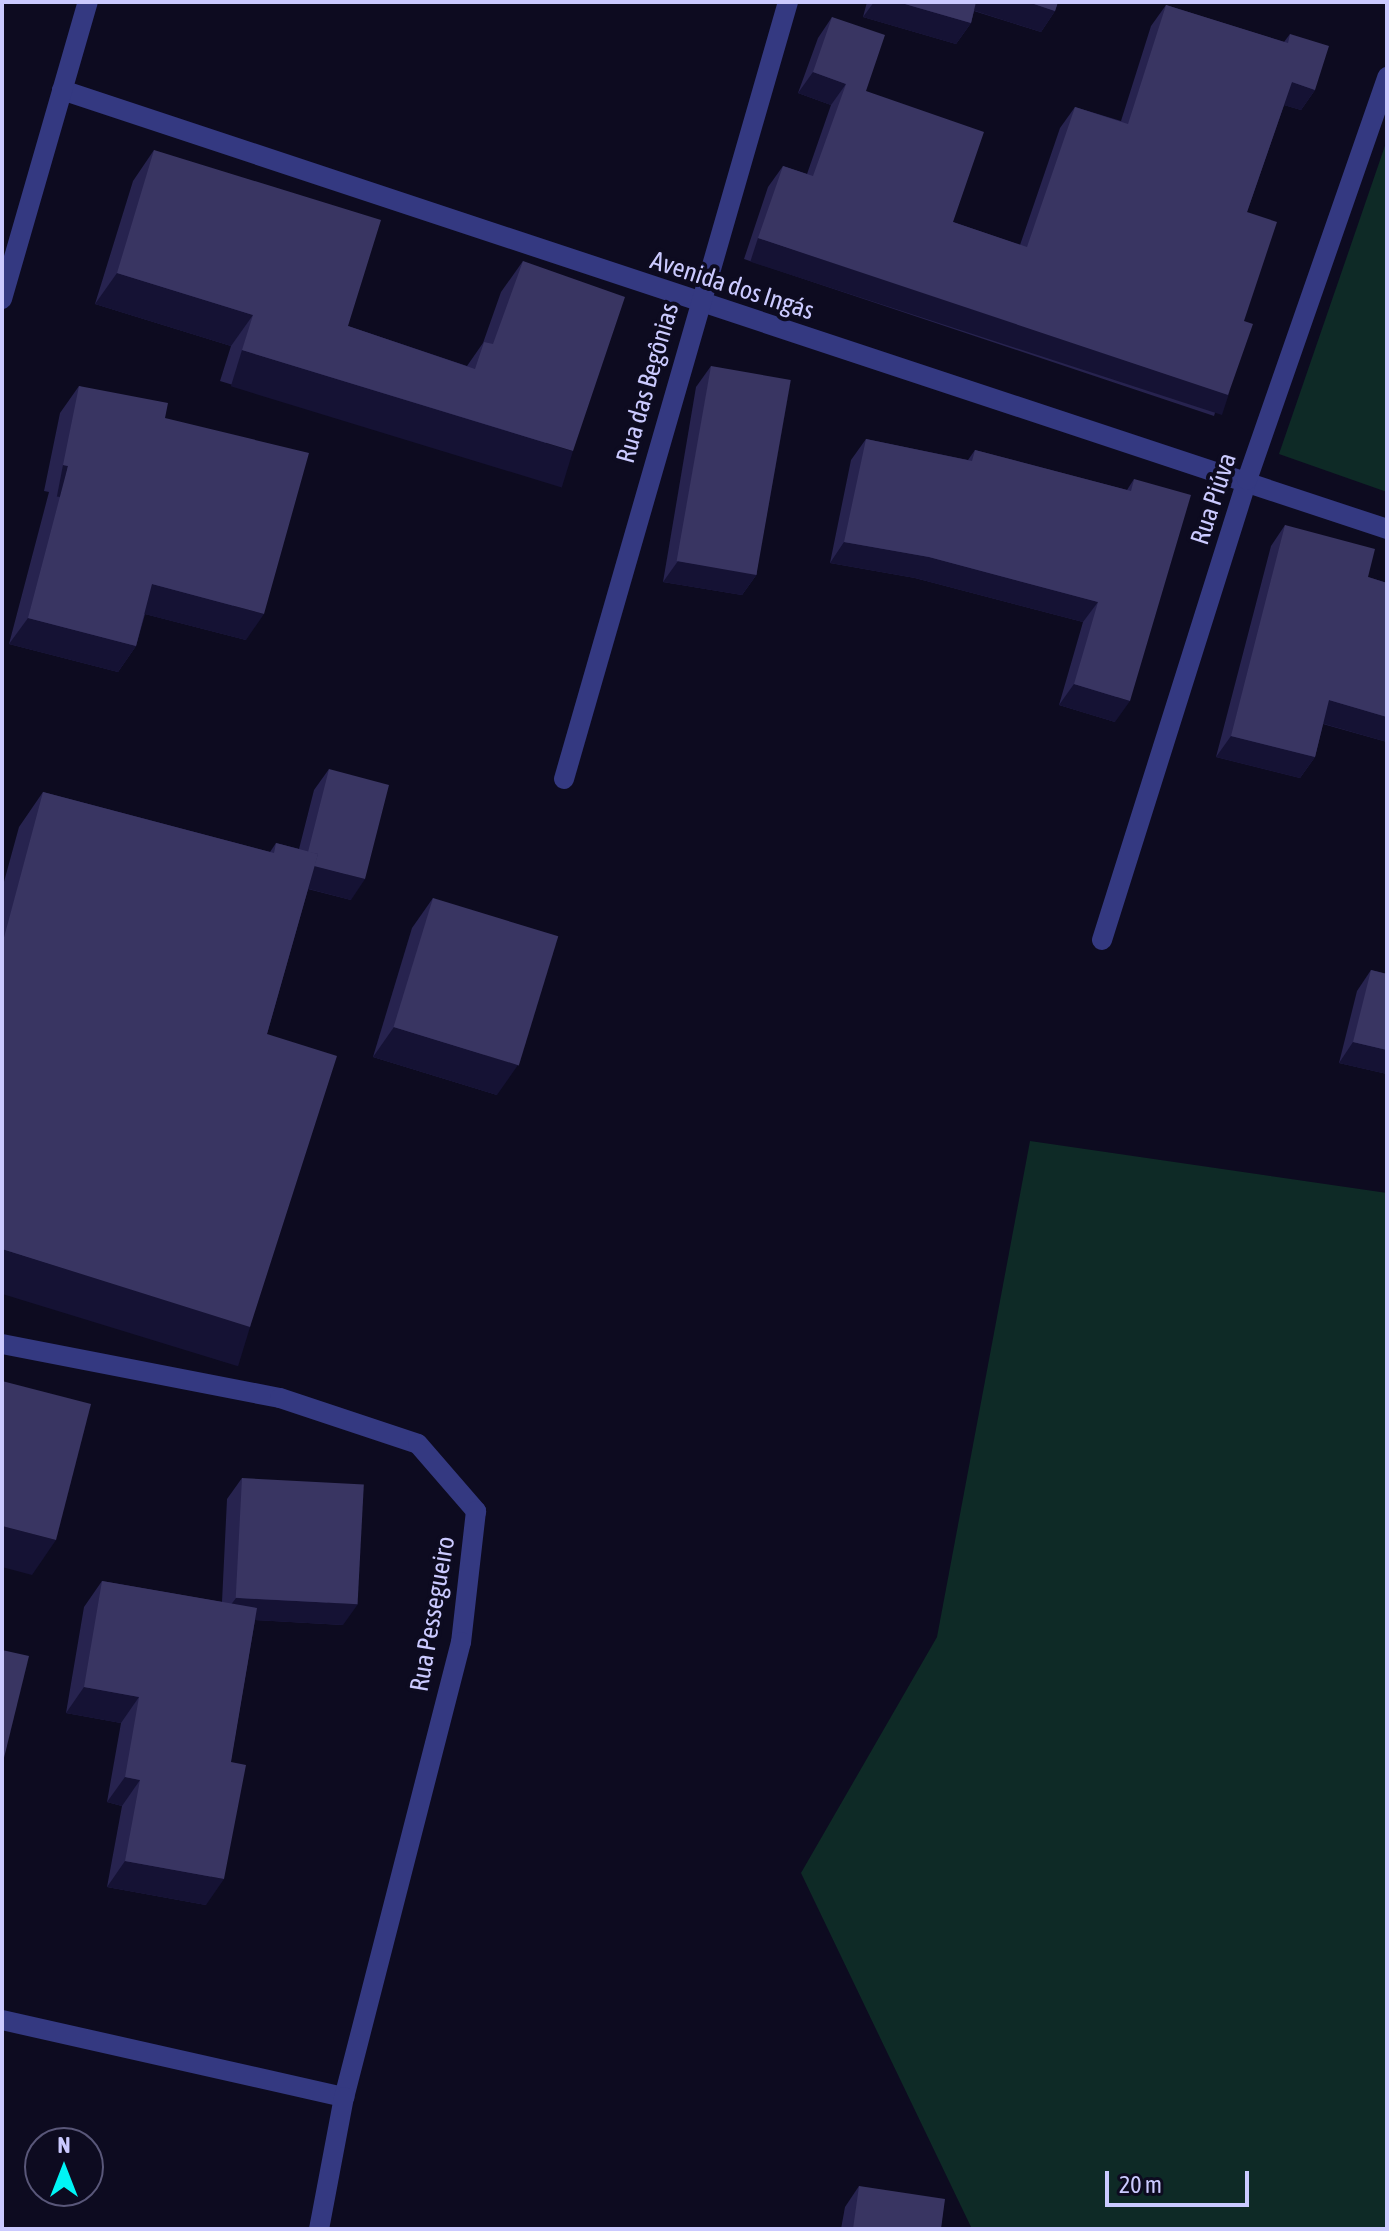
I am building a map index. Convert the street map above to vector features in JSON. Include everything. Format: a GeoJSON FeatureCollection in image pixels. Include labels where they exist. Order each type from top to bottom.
{"type":"FeatureCollection","features":[{"type":"Feature","properties":{"kind":"street"},"geometry":{"type":"LineString","coordinates":[[2,299],[9,247],[88,2]]}},
{"type":"Feature","properties":{"kind":"street","name":"Rua das Begônias"},"geometry":{"type":"LineString","coordinates":[[564,779],[698,303],[788,2]]}},
{"type":"Feature","properties":{"kind":"street","name":"Rua Piúva"},"geometry":{"type":"LineString","coordinates":[[1102,940],[1247,480],[1387,77]]}},
{"type":"Feature","properties":{"kind":"street","name":"Avenida dos Ingás"},"geometry":{"type":"LineString","coordinates":[[62,90],[698,303],[1247,480],[1387,529]]}},
{"type":"Feature","properties":{"kind":"street","name":"Rua Pessegueiro"},"geometry":{"type":"LineString","coordinates":[[2,1344],[280,1398],[418,1444],[476,1511],[461,1642],[344,2097],[319,2229]]}},
{"type":"Feature","properties":{"kind":"street"},"geometry":{"type":"LineString","coordinates":[[2,2020],[344,2097]]}},
{"type":"Feature","properties":{"kind":"green space"},"geometry":{"type":"Polygon","coordinates":[[[1387,140],[1387,492],[1279,454],[1387,140]]]}},
{"type":"Feature","properties":{"kind":"green space"},"geometry":{"type":"Polygon","coordinates":[[[1030,1141],[1387,1193],[1387,2229],[972,2229],[801,1873],[937,1637],[1030,1141]]]}},
{"type":"Feature","properties":{"kind":"building"},"geometry":{"type":"Polygon","coordinates":[[[898,2],[976,2],[971,23],[898,2]]]}},
{"type":"Feature","properties":{"kind":"building"},"geometry":{"type":"Polygon","coordinates":[[[1028,2],[1058,2],[1055,11],[1028,2]]]}},
{"type":"Feature","properties":{"kind":"building"},"geometry":{"type":"Polygon","coordinates":[[[1166,5],[1288,43],[1290,34],[1329,46],[1315,90],[1292,82],[1247,212],[1277,222],[1244,321],[1253,324],[1228,395],[758,238],[783,166],[813,176],[846,84],[813,72],[832,17],[885,35],[866,91],[984,132],[953,222],[1027,247],[1075,107],[1128,124],[1166,5]]]}},
{"type":"Feature","properties":{"kind":"building"},"geometry":{"type":"Polygon","coordinates":[[[154,150],[381,220],[348,326],[475,369],[484,342],[493,344],[523,261],[625,297],[573,451],[242,350],[253,315],[117,273],[154,150]]]}},
{"type":"Feature","properties":{"kind":"building"},"geometry":{"type":"Polygon","coordinates":[[[711,366],[791,380],[756,575],[677,561],[711,366]]]}},
{"type":"Feature","properties":{"kind":"building"},"geometry":{"type":"Polygon","coordinates":[[[79,386],[168,403],[165,418],[309,453],[264,614],[152,584],[136,646],[28,618],[68,466],[63,465],[79,386]]]}},
{"type":"Feature","properties":{"kind":"building"},"geometry":{"type":"Polygon","coordinates":[[[866,439],[972,461],[975,450],[1131,491],[1134,479],[1191,495],[1130,701],[1074,684],[1098,602],[929,557],[844,542],[866,439]]]}},
{"type":"Feature","properties":{"kind":"building"},"geometry":{"type":"Polygon","coordinates":[[[1285,525],[1375,549],[1368,577],[1387,583],[1387,717],[1329,700],[1315,757],[1231,736],[1285,525]]]}},
{"type":"Feature","properties":{"kind":"building"},"geometry":{"type":"Polygon","coordinates":[[[329,769],[389,785],[365,879],[314,866],[318,854],[308,852],[329,769]]]}},
{"type":"Feature","properties":{"kind":"building"},"geometry":{"type":"Polygon","coordinates":[[[43,792],[274,853],[276,843],[318,854],[267,1034],[337,1056],[250,1327],[2,1249],[2,945],[43,792]]]}},
{"type":"Feature","properties":{"kind":"building"},"geometry":{"type":"Polygon","coordinates":[[[433,898],[558,936],[519,1065],[394,1027],[433,898]]]}},
{"type":"Feature","properties":{"kind":"building"},"geometry":{"type":"Polygon","coordinates":[[[1371,970],[1387,974],[1387,1050],[1353,1042],[1371,970]]]}},
{"type":"Feature","properties":{"kind":"building"},"geometry":{"type":"Polygon","coordinates":[[[2,1381],[91,1404],[56,1540],[2,1526],[2,1381]]]}},
{"type":"Feature","properties":{"kind":"building"},"geometry":{"type":"Polygon","coordinates":[[[242,1478],[364,1484],[358,1604],[236,1598],[242,1478]]]}},
{"type":"Feature","properties":{"kind":"building"},"geometry":{"type":"Polygon","coordinates":[[[102,1581],[257,1608],[231,1762],[246,1765],[224,1879],[125,1861],[140,1780],[125,1777],[139,1697],[84,1687],[102,1581]]]}},
{"type":"Feature","properties":{"kind":"building"},"geometry":{"type":"Polygon","coordinates":[[[2,1650],[29,1656],[2,1766],[2,1650]]]}},
{"type":"Feature","properties":{"kind":"building"},"geometry":{"type":"Polygon","coordinates":[[[859,2186],[945,2199],[941,2229],[853,2229],[859,2186]]]}}]}
